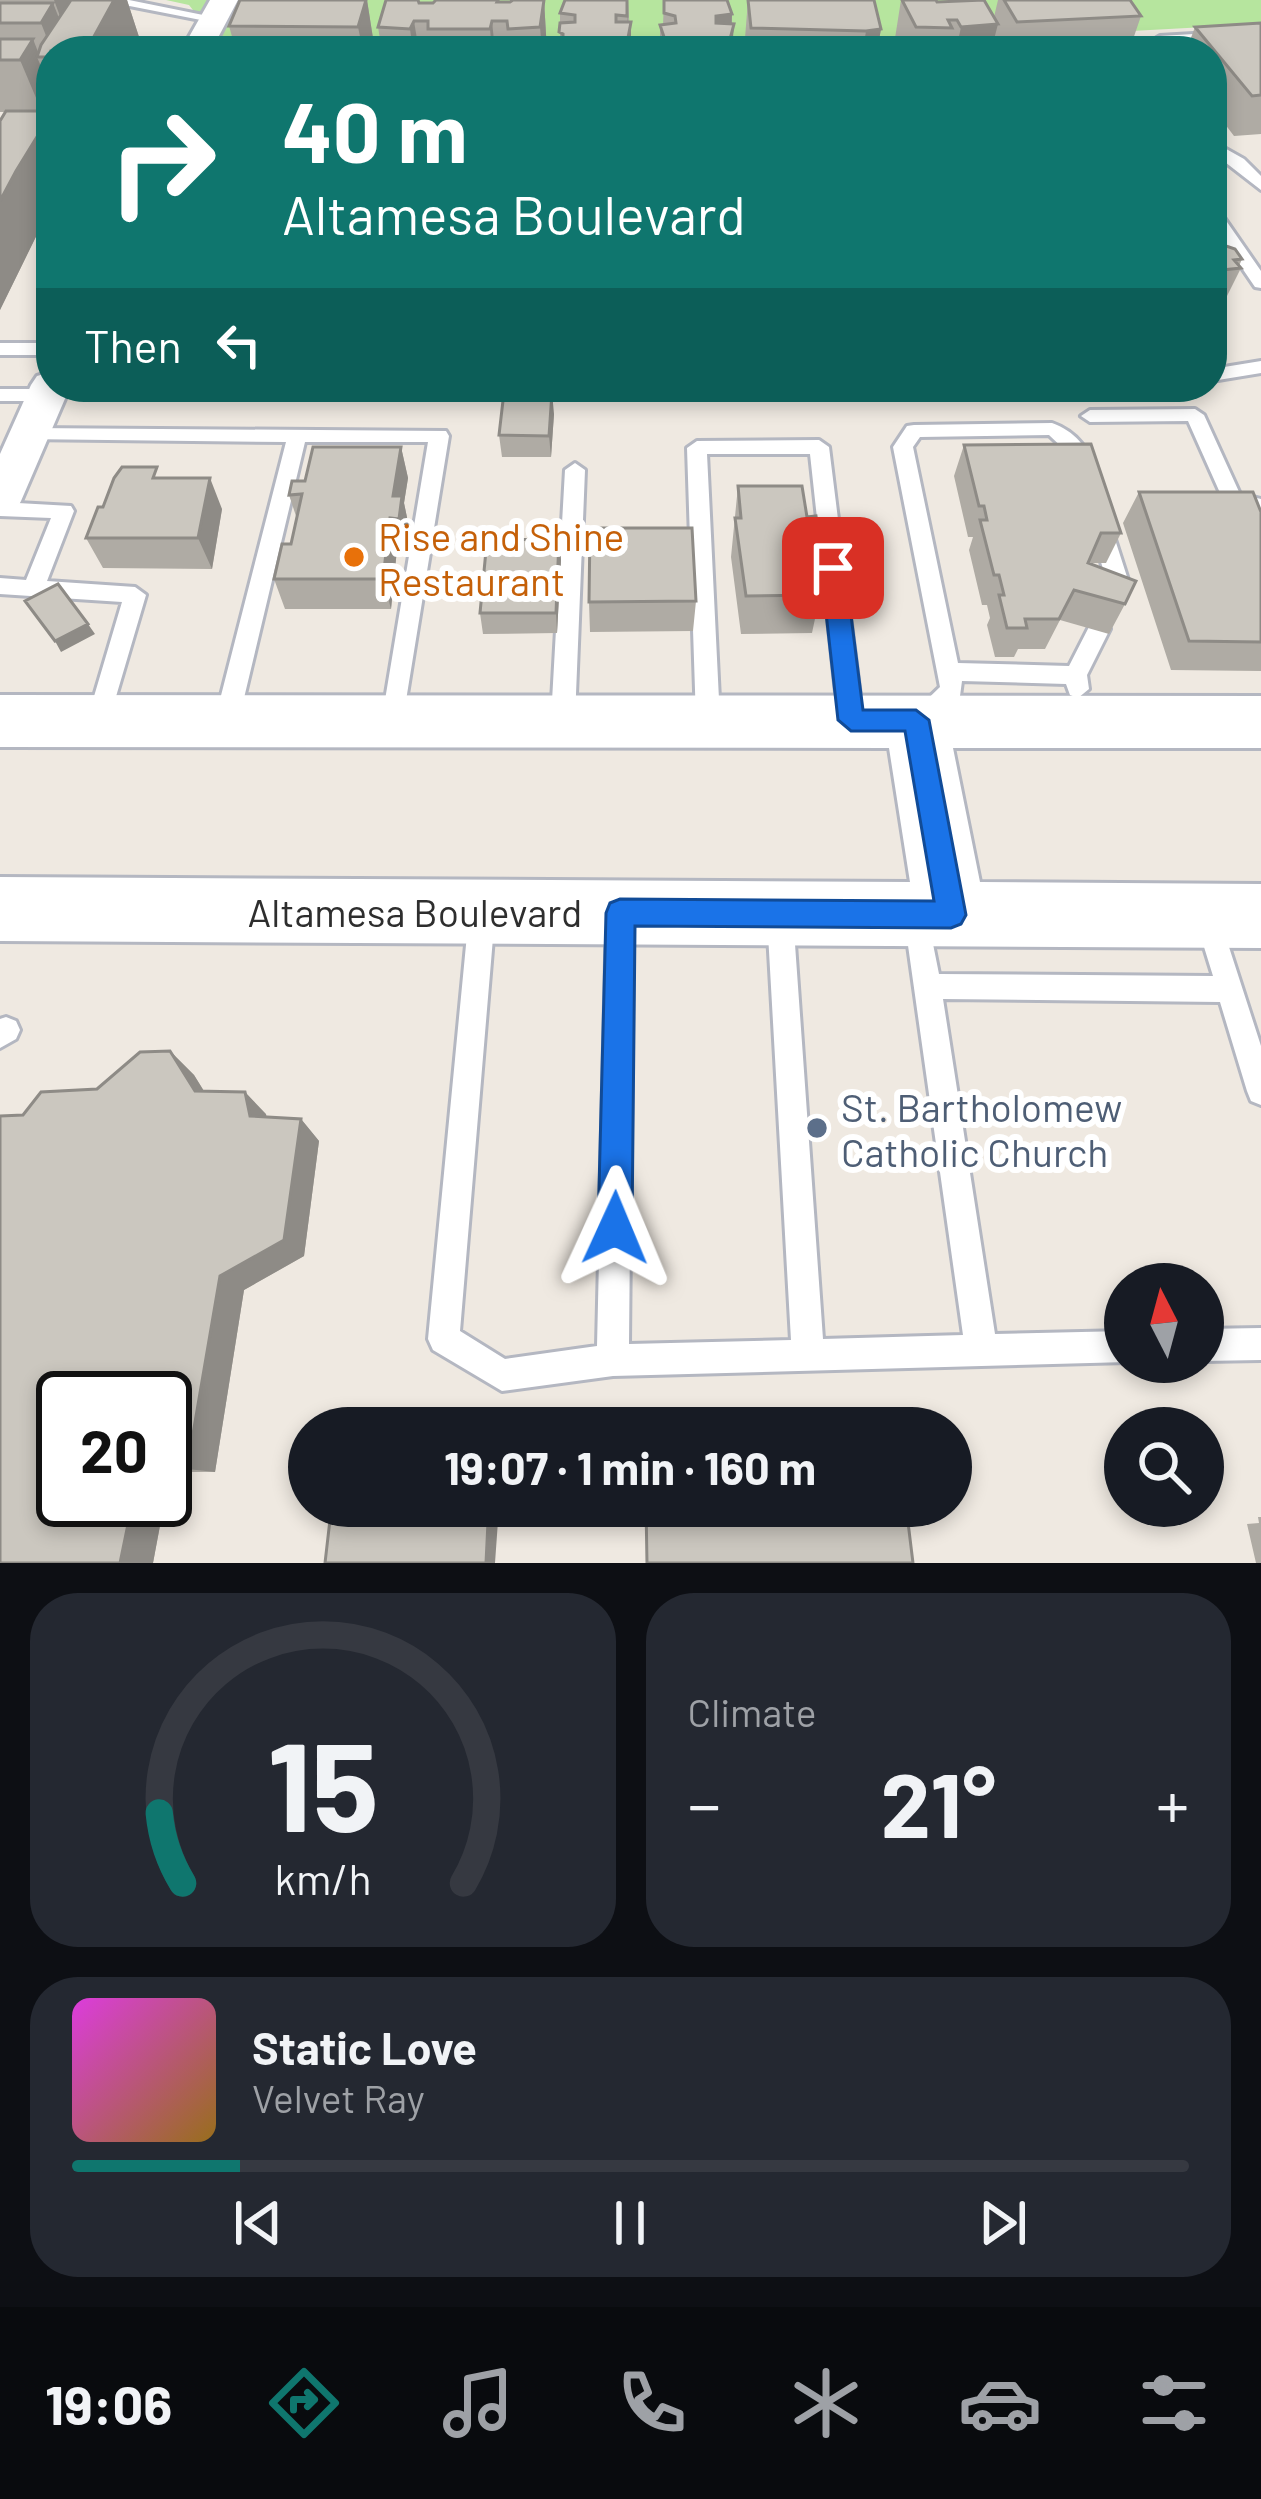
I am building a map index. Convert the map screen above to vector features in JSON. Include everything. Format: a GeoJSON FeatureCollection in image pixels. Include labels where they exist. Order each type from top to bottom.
{"type":"FeatureCollection","features":[{"type":"Feature","properties":{"kind":"main road"},"geometry":{"type":"LineString","coordinates":[[0,721],[708,720],[905,704],[1078,698],[1261,722]]}},
{"type":"Feature","properties":{"kind":"main road"},"geometry":{"type":"LineString","coordinates":[[905,704],[934,915]]}},
{"type":"Feature","properties":{"kind":"main road"},"geometry":{"type":"LineString","coordinates":[[0,763],[41,758],[249,757],[280,743],[314,718]]}},
{"type":"Feature","properties":{"kind":"main road","name":"Altamesa Boulevard"},"geometry":{"type":"LineString","coordinates":[[0,909],[1234,916]]}},
{"type":"Feature","properties":{"kind":"street"},"geometry":{"type":"LineString","coordinates":[[204,36],[218,9]]}},
{"type":"Feature","properties":{"kind":"street"},"geometry":{"type":"LineString","coordinates":[[0,505],[16,452],[43,402]]}},
{"type":"Feature","properties":{"kind":"lane"},"geometry":{"type":"LineString","coordinates":[[106,0],[218,9]]}},
{"type":"Feature","properties":{"kind":"lane"},"geometry":{"type":"LineString","coordinates":[[1227,36],[1261,34]]}},
{"type":"Feature","properties":{"kind":"lane"},"geometry":{"type":"LineString","coordinates":[[1227,155],[1261,185]]}},
{"type":"Feature","properties":{"kind":"lane"},"geometry":{"type":"LineString","coordinates":[[1227,234],[1261,283]]}},
{"type":"Feature","properties":{"kind":"lane"},"geometry":{"type":"LineString","coordinates":[[0,349],[36,349]]}},
{"type":"Feature","properties":{"kind":"lane"},"geometry":{"type":"LineString","coordinates":[[1227,373],[1261,367]]}},
{"type":"Feature","properties":{"kind":"lane"},"geometry":{"type":"LineString","coordinates":[[0,395],[36,391]]}},
{"type":"Feature","properties":{"kind":"lane"},"geometry":{"type":"LineString","coordinates":[[1090,416],[1195,415],[1232,500],[1261,506]]}},
{"type":"Feature","properties":{"kind":"lane"},"geometry":{"type":"LineString","coordinates":[[905,704],[903,447],[914,431],[1052,430],[1067,436],[1078,450],[1118,583],[1078,698]]}},
{"type":"Feature","properties":{"kind":"lane"},"geometry":{"type":"LineString","coordinates":[[226,719],[297,435]]}},
{"type":"Feature","properties":{"kind":"lane"},"geometry":{"type":"LineString","coordinates":[[16,452],[297,435],[439,436],[394,718]]}},
{"type":"Feature","properties":{"kind":"lane"},"geometry":{"type":"LineString","coordinates":[[708,720],[697,448],[819,447],[905,704]]}},
{"type":"Feature","properties":{"kind":"lane"},"geometry":{"type":"LineString","coordinates":[[563,719],[575,470]]}},
{"type":"Feature","properties":{"kind":"lane"},"geometry":{"type":"LineString","coordinates":[[0,505],[64,511],[33,590]]}},
{"type":"Feature","properties":{"kind":"lane"},"geometry":{"type":"LineString","coordinates":[[0,586],[135,596],[99,720]]}},
{"type":"Feature","properties":{"kind":"lane"},"geometry":{"type":"LineString","coordinates":[[482,911],[444,1340],[502,1375],[613,1360],[1104,1347]]}},
{"type":"Feature","properties":{"kind":"lane"},"geometry":{"type":"LineString","coordinates":[[613,1360],[620,913]]}},
{"type":"Feature","properties":{"kind":"lane"},"geometry":{"type":"LineString","coordinates":[[780,913],[808,1352]]}},
{"type":"Feature","properties":{"kind":"lane"},"geometry":{"type":"LineString","coordinates":[[934,915],[927,986],[981,1350]]}},
{"type":"Feature","properties":{"kind":"lane"},"geometry":{"type":"LineString","coordinates":[[1234,916],[1230,989],[1261,1090]]}},
{"type":"Feature","properties":{"kind":"lane"},"geometry":{"type":"LineString","coordinates":[[927,986],[1230,989]]}},
{"type":"Feature","properties":{"kind":"lane"},"geometry":{"type":"LineString","coordinates":[[1224,1345],[1261,1344]]}},
{"type":"Feature","properties":{"kind":"green space"},"geometry":{"type":"Polygon","coordinates":[[[166,0],[1261,0],[1261,24],[1039,36],[213,36],[189,5],[166,0]]]}},
{"type":"Feature","properties":{"kind":"building"},"geometry":{"type":"Polygon","coordinates":[[[71,0],[114,0],[94,36],[47,36],[71,0]]]}},
{"type":"Feature","properties":{"kind":"building"},"geometry":{"type":"Polygon","coordinates":[[[240,0],[366,0],[358,27],[229,26],[240,0]]]}},
{"type":"Feature","properties":{"kind":"building"},"geometry":{"type":"Polygon","coordinates":[[[386,0],[544,0],[540,27],[508,29],[507,21],[492,21],[490,29],[428,29],[428,21],[414,21],[410,29],[378,27],[386,0]]]}},
{"type":"Feature","properties":{"kind":"building"},"geometry":{"type":"Polygon","coordinates":[[[565,0],[627,0],[627,16],[616,15],[616,22],[631,22],[628,36],[563,36],[560,23],[575,22],[575,15],[560,13],[565,0]]]}},
{"type":"Feature","properties":{"kind":"building"},"geometry":{"type":"Polygon","coordinates":[[[664,0],[727,0],[732,14],[716,16],[716,23],[734,24],[731,36],[664,36],[660,25],[676,23],[675,16],[664,13],[664,0]]]}},
{"type":"Feature","properties":{"kind":"building"},"geometry":{"type":"Polygon","coordinates":[[[748,0],[874,0],[881,29],[751,28],[748,0]]]}},
{"type":"Feature","properties":{"kind":"building"},"geometry":{"type":"Polygon","coordinates":[[[902,0],[984,0],[998,24],[961,27],[957,20],[948,20],[952,28],[916,27],[902,0]]]}},
{"type":"Feature","properties":{"kind":"building"},"geometry":{"type":"Polygon","coordinates":[[[1004,0],[1130,0],[1141,16],[1017,22],[1004,0]]]}},
{"type":"Feature","properties":{"kind":"building"},"geometry":{"type":"Polygon","coordinates":[[[0,3],[53,3],[41,23],[0,23],[0,3]]]}},
{"type":"Feature","properties":{"kind":"building"},"geometry":{"type":"Polygon","coordinates":[[[1261,23],[1261,95],[1252,96],[1227,66],[1227,36],[1202,36],[1195,27],[1261,23]]]}},
{"type":"Feature","properties":{"kind":"building"},"geometry":{"type":"Polygon","coordinates":[[[0,39],[33,39],[20,60],[0,60],[0,39]]]}},
{"type":"Feature","properties":{"kind":"building"},"geometry":{"type":"Polygon","coordinates":[[[6,111],[36,111],[36,138],[0,201],[0,121],[6,111]]]}},
{"type":"Feature","properties":{"kind":"building"},"geometry":{"type":"Polygon","coordinates":[[[1227,246],[1242,259],[1234,260],[1241,268],[1227,269],[1227,246]]]}},
{"type":"Feature","properties":{"kind":"building"},"geometry":{"type":"Polygon","coordinates":[[[503,402],[551,402],[549,436],[499,435],[503,402]]]}},
{"type":"Feature","properties":{"kind":"building"},"geometry":{"type":"Polygon","coordinates":[[[1091,444],[1121,533],[1101,533],[1088,563],[1136,581],[1125,604],[1074,590],[1059,619],[1025,619],[1027,628],[1007,628],[999,575],[994,575],[980,520],[987,520],[984,506],[979,506],[964,445],[1091,444]]]}},
{"type":"Feature","properties":{"kind":"building"},"geometry":{"type":"Polygon","coordinates":[[[313,447],[401,447],[393,496],[402,496],[399,519],[390,518],[383,579],[274,579],[282,544],[291,544],[302,494],[289,495],[292,481],[305,481],[313,447]]]}},
{"type":"Feature","properties":{"kind":"building"},"geometry":{"type":"Polygon","coordinates":[[[122,467],[157,467],[153,478],[210,478],[198,538],[86,538],[122,467]]]}},
{"type":"Feature","properties":{"kind":"building"},"geometry":{"type":"Polygon","coordinates":[[[738,486],[802,486],[807,517],[816,516],[821,552],[813,552],[820,595],[746,596],[735,518],[741,518],[738,486]]]}},
{"type":"Feature","properties":{"kind":"building"},"geometry":{"type":"Polygon","coordinates":[[[1139,492],[1253,492],[1261,512],[1261,642],[1189,641],[1139,492]]]}},
{"type":"Feature","properties":{"kind":"building"},"geometry":{"type":"Polygon","coordinates":[[[590,528],[692,528],[696,601],[589,602],[590,528]]]}},
{"type":"Feature","properties":{"kind":"building"},"geometry":{"type":"Polygon","coordinates":[[[559,539],[556,613],[480,613],[487,540],[559,539]]]}},
{"type":"Feature","properties":{"kind":"building"},"geometry":{"type":"Polygon","coordinates":[[[58,584],[88,624],[55,641],[25,601],[58,584]]]}},
{"type":"Feature","properties":{"kind":"building"},"geometry":{"type":"Polygon","coordinates":[[[170,1051],[195,1091],[245,1092],[250,1116],[301,1119],[284,1240],[220,1276],[192,1440],[192,1371],[36,1371],[36,1527],[127,1527],[120,1563],[0,1563],[0,1116],[23,1115],[41,1092],[97,1089],[140,1052],[170,1051]]]}},
{"type":"Feature","properties":{"kind":"building"},"geometry":{"type":"Polygon","coordinates":[[[329,1527],[488,1527],[486,1563],[325,1563],[329,1527]]]}},
{"type":"Feature","properties":{"kind":"building"},"geometry":{"type":"Polygon","coordinates":[[[646,1527],[909,1527],[913,1563],[647,1563],[646,1527]]]}},
{"type":"Feature","properties":{"kind":"place","name":"Rise and Shine Restaurant"},"geometry":{"type":"Point","coordinates":[354,557]}},
{"type":"Feature","properties":{"kind":"place","name":"St. Bartholomew Catholic Church"},"geometry":{"type":"Point","coordinates":[817,1128]}},
{"type":"Feature","properties":{"kind":"route"},"geometry":{"type":"LineString","coordinates":[[615,1228],[620,913],[951,915],[916,720],[851,720],[833,568]]}}]}
